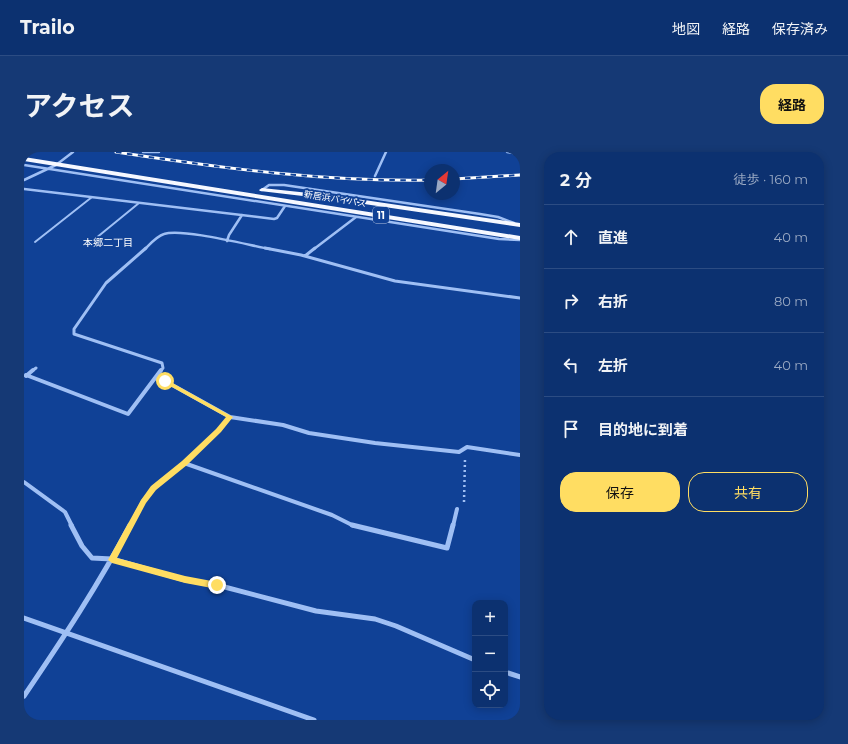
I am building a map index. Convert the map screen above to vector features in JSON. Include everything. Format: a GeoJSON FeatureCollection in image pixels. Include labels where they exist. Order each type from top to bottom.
{"type":"FeatureCollection","features":[{"type":"Feature","properties":{"kind":"highway","name":"新居浜バイパス"},"geometry":{"type":"LineString","coordinates":[[24,159],[520,239]]}},
{"type":"Feature","properties":{"kind":"highway","name":"新居浜バイパス"},"geometry":{"type":"LineString","coordinates":[[242,193],[274,190],[518,224]]}},
{"type":"Feature","properties":{"kind":"street"},"geometry":{"type":"LineString","coordinates":[[24,180],[57,165],[66,159],[72,152]]}},
{"type":"Feature","properties":{"kind":"street"},"geometry":{"type":"LineString","coordinates":[[143,152],[160,152]]}},
{"type":"Feature","properties":{"kind":"street"},"geometry":{"type":"LineString","coordinates":[[375,176],[386,152]]}},
{"type":"Feature","properties":{"kind":"street"},"geometry":{"type":"LineString","coordinates":[[507,152],[520,154]]}},
{"type":"Feature","properties":{"kind":"street"},"geometry":{"type":"LineString","coordinates":[[24,165],[499,239],[520,239]]}},
{"type":"Feature","properties":{"kind":"street"},"geometry":{"type":"LineString","coordinates":[[24,189],[274,219],[277,218],[285,206]]}},
{"type":"Feature","properties":{"kind":"street"},"geometry":{"type":"LineString","coordinates":[[228,241],[242,215]]}},
{"type":"Feature","properties":{"kind":"street"},"geometry":{"type":"LineString","coordinates":[[306,256],[356,217]]}},
{"type":"Feature","properties":{"kind":"street"},"geometry":{"type":"LineString","coordinates":[[25,376],[128,414],[157,379],[163,368],[162,363],[74,334],[74,329],[106,283],[162,234],[172,232],[306,256],[395,281],[520,298]]}},
{"type":"Feature","properties":{"kind":"street"},"geometry":{"type":"LineString","coordinates":[[25,376],[36,368]]}},
{"type":"Feature","properties":{"kind":"street"},"geometry":{"type":"LineString","coordinates":[[157,379],[165,381],[230,417],[283,425],[308,433],[375,443],[459,452],[467,447],[520,455]]}},
{"type":"Feature","properties":{"kind":"street"},"geometry":{"type":"LineString","coordinates":[[24,696],[67,633],[112,560],[143,502],[154,488],[184,463],[219,430],[230,417]]}},
{"type":"Feature","properties":{"kind":"street"},"geometry":{"type":"LineString","coordinates":[[184,463],[332,515],[357,527],[447,548],[457,509]]}},
{"type":"Feature","properties":{"kind":"street"},"geometry":{"type":"LineString","coordinates":[[24,482],[65,512],[82,546],[92,558],[112,560],[185,580],[217,585],[316,611],[374,619],[396,626],[472,659]]}},
{"type":"Feature","properties":{"kind":"street"},"geometry":{"type":"LineString","coordinates":[[24,618],[314,720]]}},
{"type":"Feature","properties":{"kind":"street"},"geometry":{"type":"LineString","coordinates":[[508,673],[520,677]]}},
{"type":"Feature","properties":{"kind":"lane"},"geometry":{"type":"LineString","coordinates":[[35,242],[92,197]]}},
{"type":"Feature","properties":{"kind":"lane"},"geometry":{"type":"LineString","coordinates":[[90,243],[139,203]]}},
{"type":"Feature","properties":{"kind":"path"},"geometry":{"type":"LineString","coordinates":[[457,509],[463,504],[465,455],[461,450]]}},
{"type":"Feature","properties":{"kind":"railway"},"geometry":{"type":"LineString","coordinates":[[116,152],[273,173],[351,179],[424,180]]}},
{"type":"Feature","properties":{"kind":"railway"},"geometry":{"type":"LineString","coordinates":[[460,179],[520,175]]}},
{"type":"Feature","properties":{"kind":"district","name":"本郷二丁目"},"geometry":{"type":"Point","coordinates":[108,242]}},
{"type":"Feature","properties":{"kind":"route"},"geometry":{"type":"LineString","coordinates":[[165,381],[230,417],[219,430],[184,463],[154,488],[143,502],[112,560],[185,580],[217,585]]}}]}
